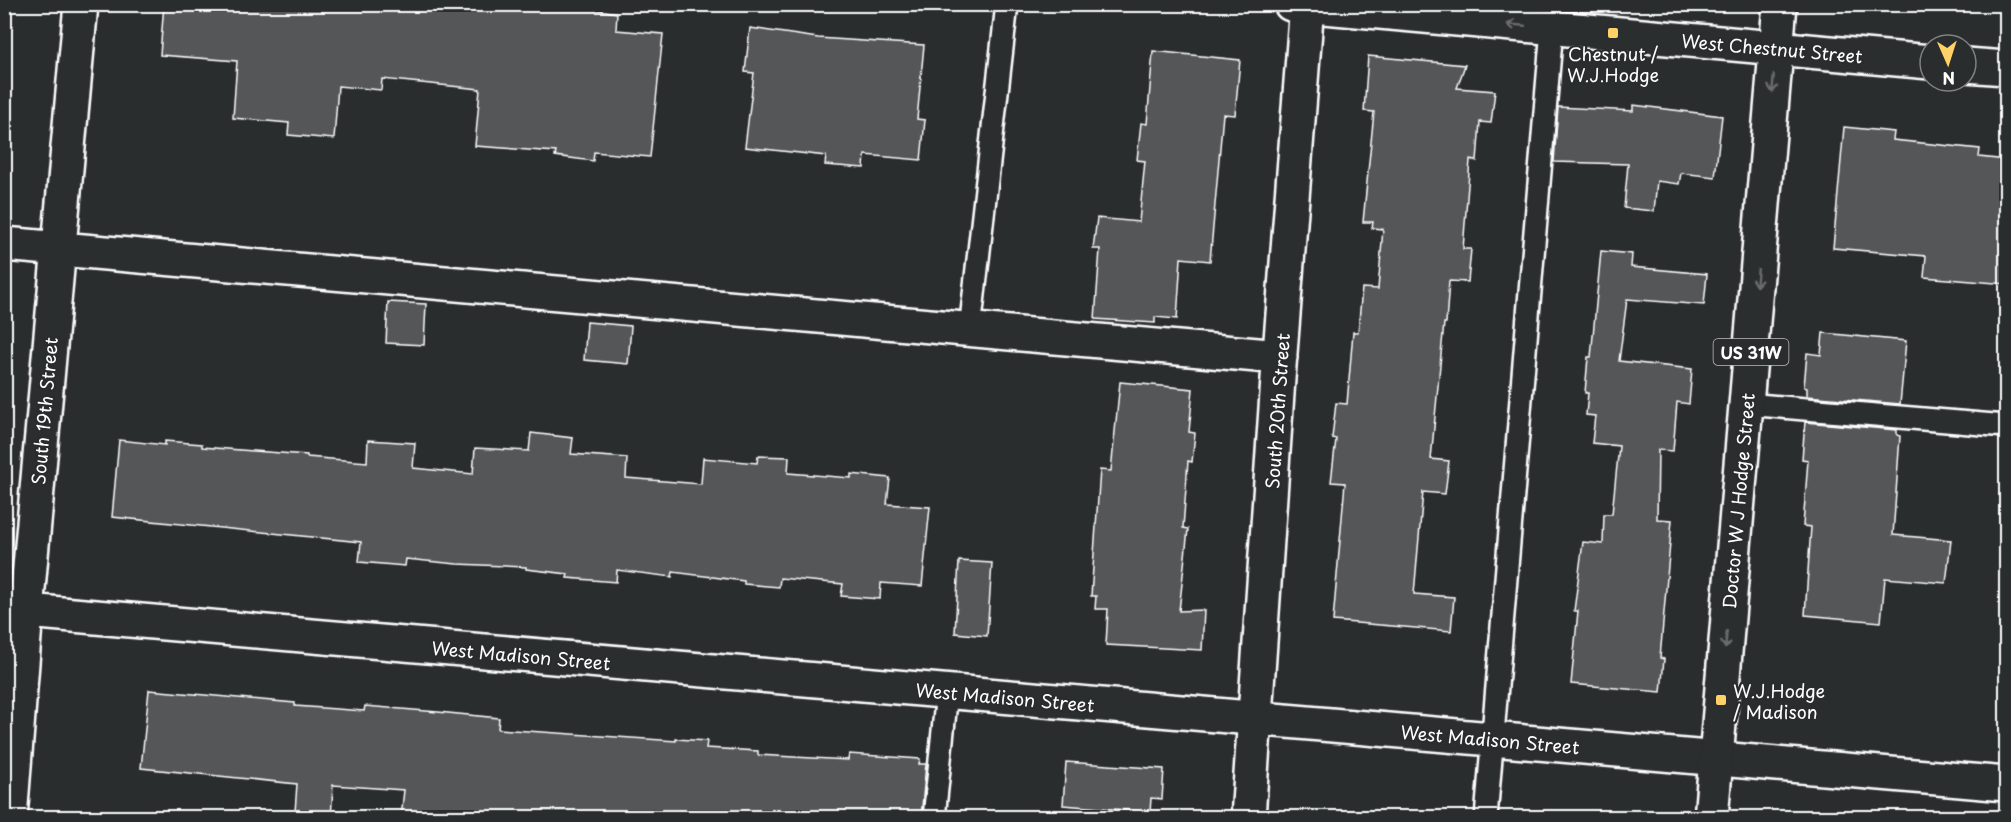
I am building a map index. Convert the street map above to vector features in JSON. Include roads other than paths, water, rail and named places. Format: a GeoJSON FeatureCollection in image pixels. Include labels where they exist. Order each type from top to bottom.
{"type":"FeatureCollection","features":[{"type":"Feature","properties":{"kind":"street","name":"South 19th Street"},"geometry":{"type":"LineString","coordinates":[[10,818],[15,610],[59,249],[81,4]]}},
{"type":"Feature","properties":{"kind":"street","name":"Doctor W J Hodge Street"},"geometry":{"type":"LineString","coordinates":[[1711,818],[1780,4]]}},
{"type":"Feature","properties":{"kind":"street","name":"West Chestnut Street"},"geometry":{"type":"LineString","coordinates":[[1302,5],[1918,61]]}},
{"type":"Feature","properties":{"kind":"street","name":"South 20th Street"},"geometry":{"type":"LineString","coordinates":[[1248,818],[1302,5]]}},
{"type":"Feature","properties":{"kind":"street"},"geometry":{"type":"LineString","coordinates":[[1978,66],[2007,68]]}},
{"type":"Feature","properties":{"kind":"street"},"geometry":{"type":"LineString","coordinates":[[4,244],[1280,357]]}},
{"type":"Feature","properties":{"kind":"street","name":"West Madison Street"},"geometry":{"type":"LineString","coordinates":[[15,610],[2007,784]]}},
{"type":"Feature","properties":{"kind":"lane"},"geometry":{"type":"LineString","coordinates":[[970,330],[1007,4]]}},
{"type":"Feature","properties":{"kind":"lane"},"geometry":{"type":"LineString","coordinates":[[1486,818],[1552,28]]}},
{"type":"Feature","properties":{"kind":"lane"},"geometry":{"type":"LineString","coordinates":[[1746,404],[2007,426]]}},
{"type":"Feature","properties":{"kind":"lane"},"geometry":{"type":"LineString","coordinates":[[934,818],[946,692]]}},
{"type":"Feature","properties":{"kind":"place","name":"Chestnut / W.J.Hodge"},"geometry":{"type":"Point","coordinates":[1613,33]}},
{"type":"Feature","properties":{"kind":"place","name":"W.J.Hodge / Madison"},"geometry":{"type":"Point","coordinates":[1721,700]}}]}
